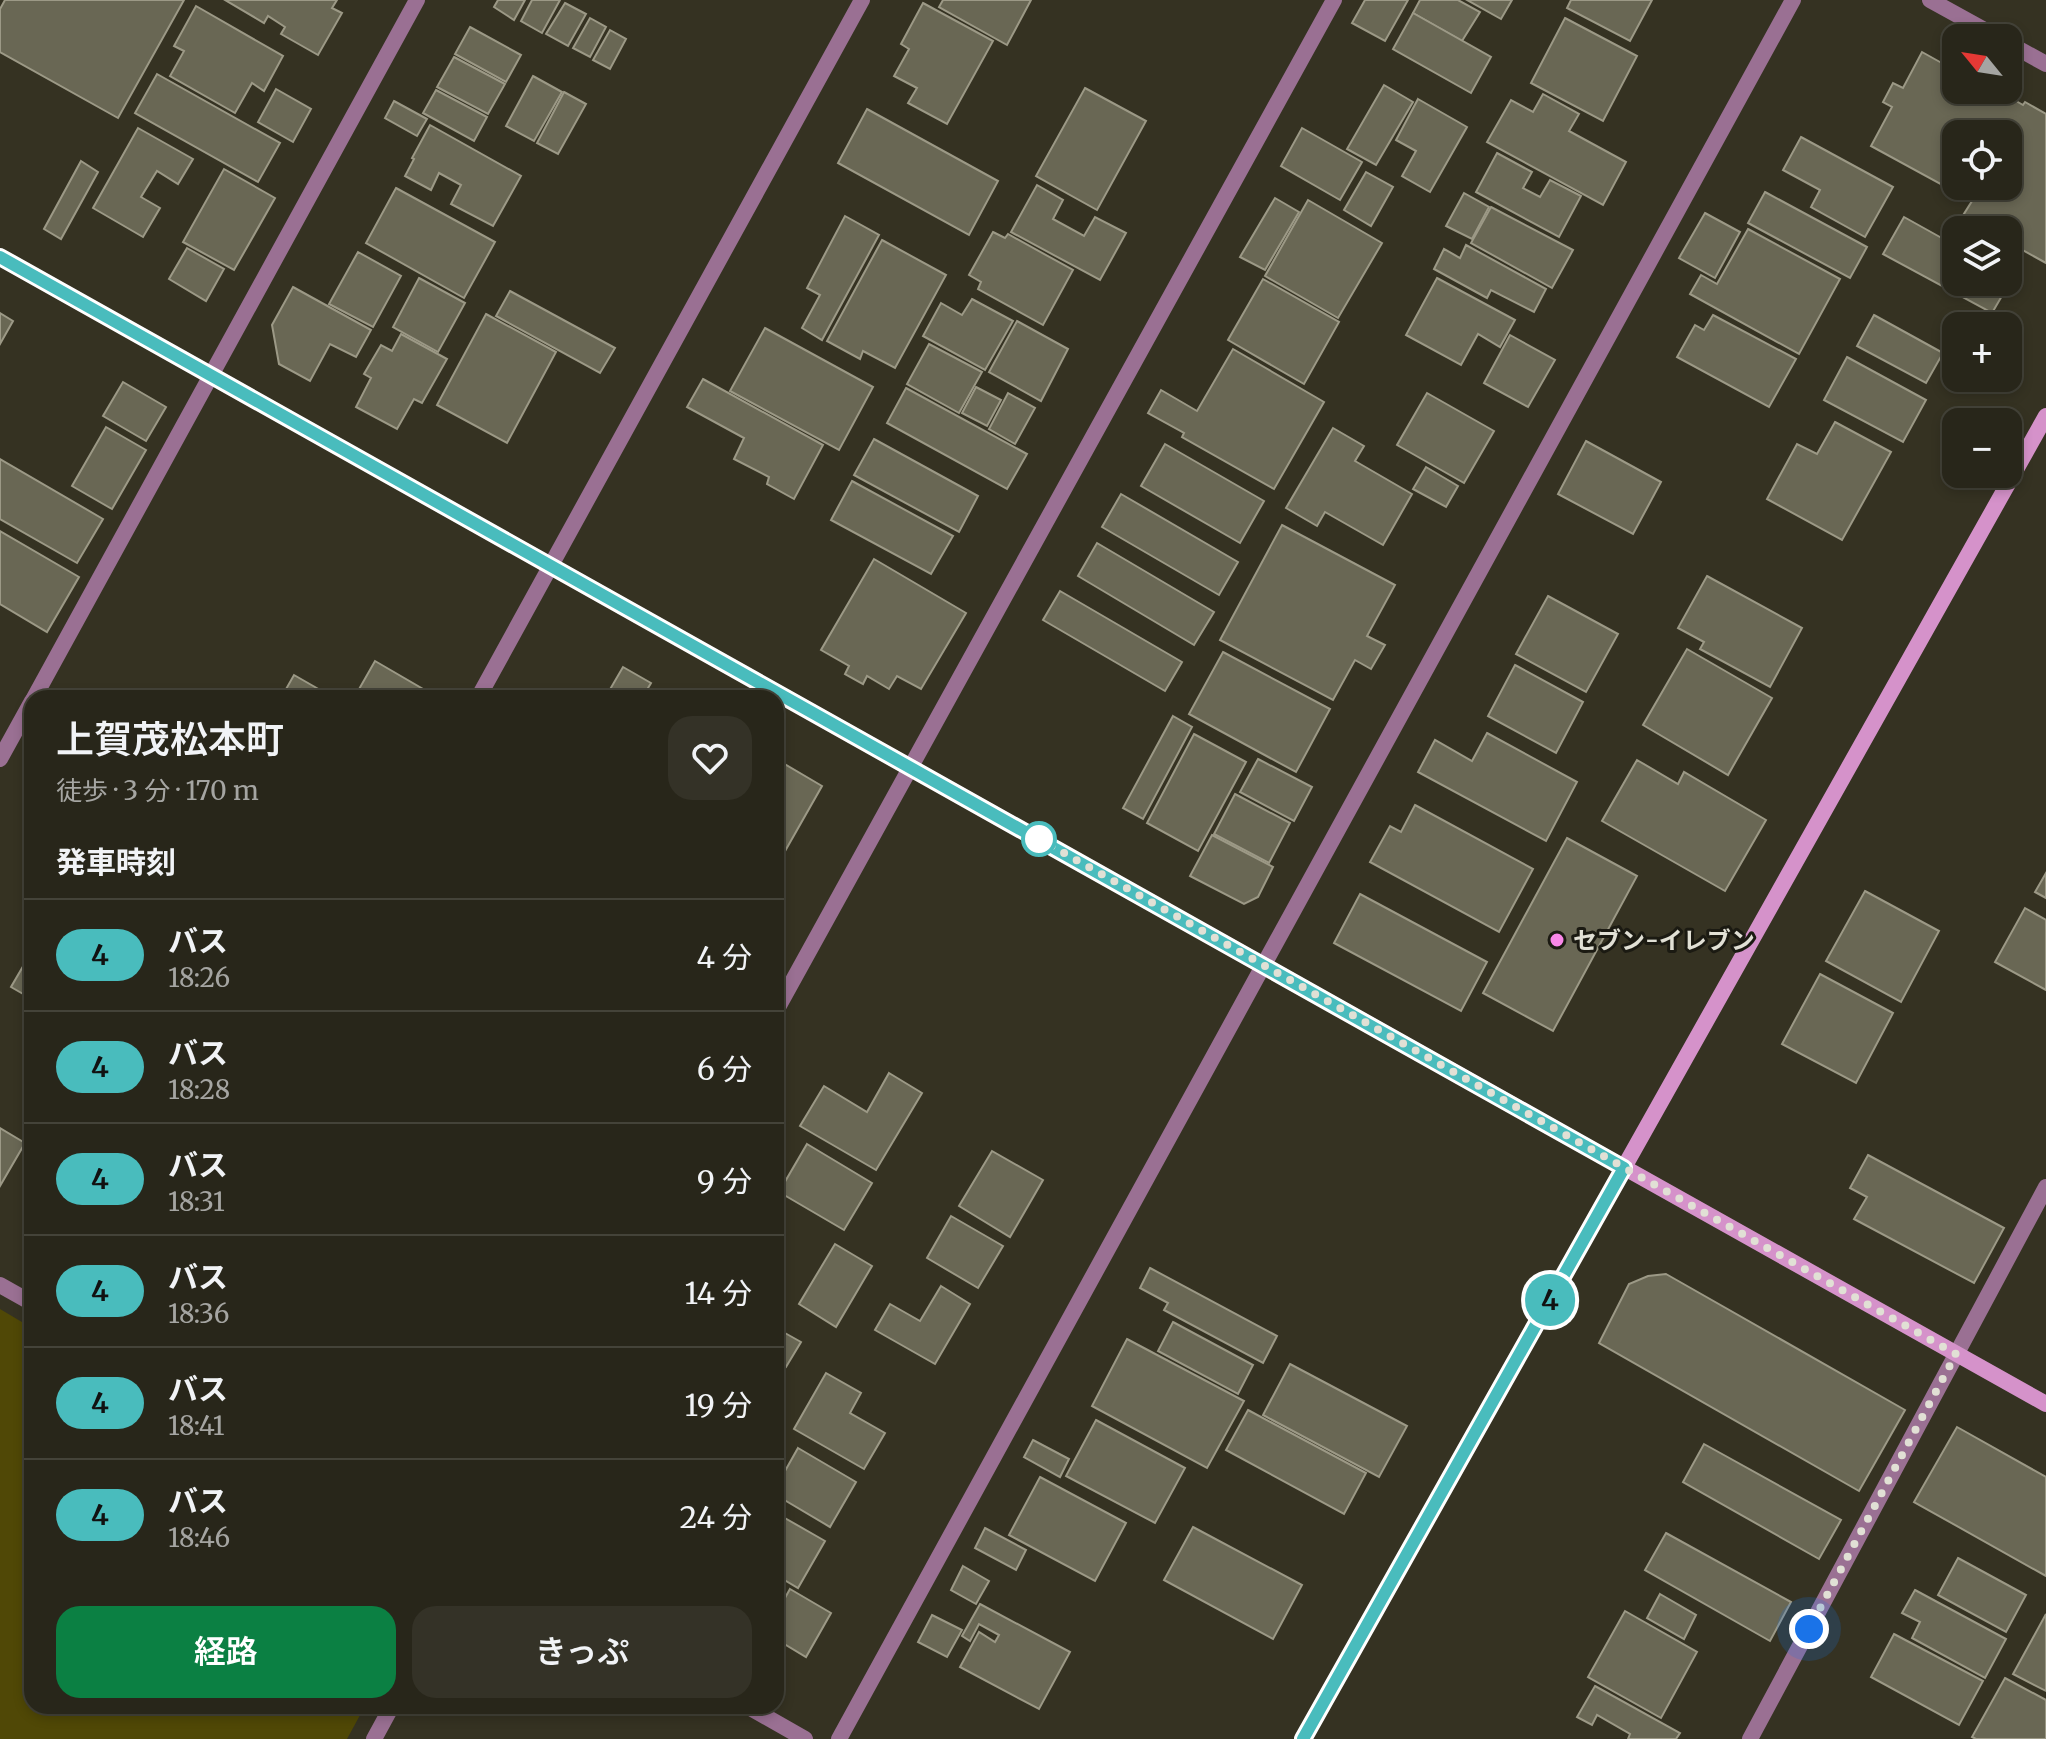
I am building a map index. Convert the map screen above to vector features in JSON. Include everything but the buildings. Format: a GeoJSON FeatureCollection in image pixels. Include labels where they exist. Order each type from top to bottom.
{"type":"FeatureCollection","features":[{"type":"Feature","properties":{"kind":"street"},"geometry":{"type":"LineString","coordinates":[[38,690],[417,0]]}},
{"type":"Feature","properties":{"kind":"street"},"geometry":{"type":"LineString","coordinates":[[482,690],[862,0]]}},
{"type":"Feature","properties":{"kind":"street"},"geometry":{"type":"LineString","coordinates":[[784,997],[1334,0]]}},
{"type":"Feature","properties":{"kind":"street"},"geometry":{"type":"LineString","coordinates":[[839,1739],[1793,0]]}},
{"type":"Feature","properties":{"kind":"street"},"geometry":{"type":"LineString","coordinates":[[1930,0],[1974,24]]}},
{"type":"Feature","properties":{"kind":"street"},"geometry":{"type":"LineString","coordinates":[[2022,51],[2046,64]]}},
{"type":"Feature","properties":{"kind":"street"},"geometry":{"type":"LineString","coordinates":[[0,257],[774,690]]}},
{"type":"Feature","properties":{"kind":"street"},"geometry":{"type":"LineString","coordinates":[[1303,1739],[2046,416]]}},
{"type":"Feature","properties":{"kind":"street"},"geometry":{"type":"LineString","coordinates":[[784,696],[2046,1404]]}},
{"type":"Feature","properties":{"kind":"street"},"geometry":{"type":"LineString","coordinates":[[0,759],[24,716]]}},
{"type":"Feature","properties":{"kind":"street"},"geometry":{"type":"LineString","coordinates":[[1750,1739],[2046,1187]]}},
{"type":"Feature","properties":{"kind":"street"},"geometry":{"type":"LineString","coordinates":[[0,1285],[24,1298]]}},
{"type":"Feature","properties":{"kind":"street"},"geometry":{"type":"LineString","coordinates":[[374,1739],[388,1714]]}},
{"type":"Feature","properties":{"kind":"street"},"geometry":{"type":"LineString","coordinates":[[761,1714],[805,1739]]}},
{"type":"Feature","properties":{"kind":"shaded area"},"geometry":{"type":"Polygon","coordinates":[[[0,1309],[24,1323],[24,1714],[361,1714],[347,1739],[0,1739],[0,1309]]]}},
{"type":"Feature","properties":{"kind":"bus line","name":"4"},"geometry":{"type":"LineString","coordinates":[[0,257],[772,690]]}},
{"type":"Feature","properties":{"kind":"bus line","name":"4"},"geometry":{"type":"LineString","coordinates":[[784,697],[1624,1168],[1303,1739]]}},
{"type":"Feature","properties":{"kind":"place","name":"セブン-イレブン"},"geometry":{"type":"Point","coordinates":[1557,940]}},
{"type":"Feature","properties":{"kind":"route"},"geometry":{"type":"LineString","coordinates":[[1039,839],[1956,1354],[1809,1629]]}}]}
